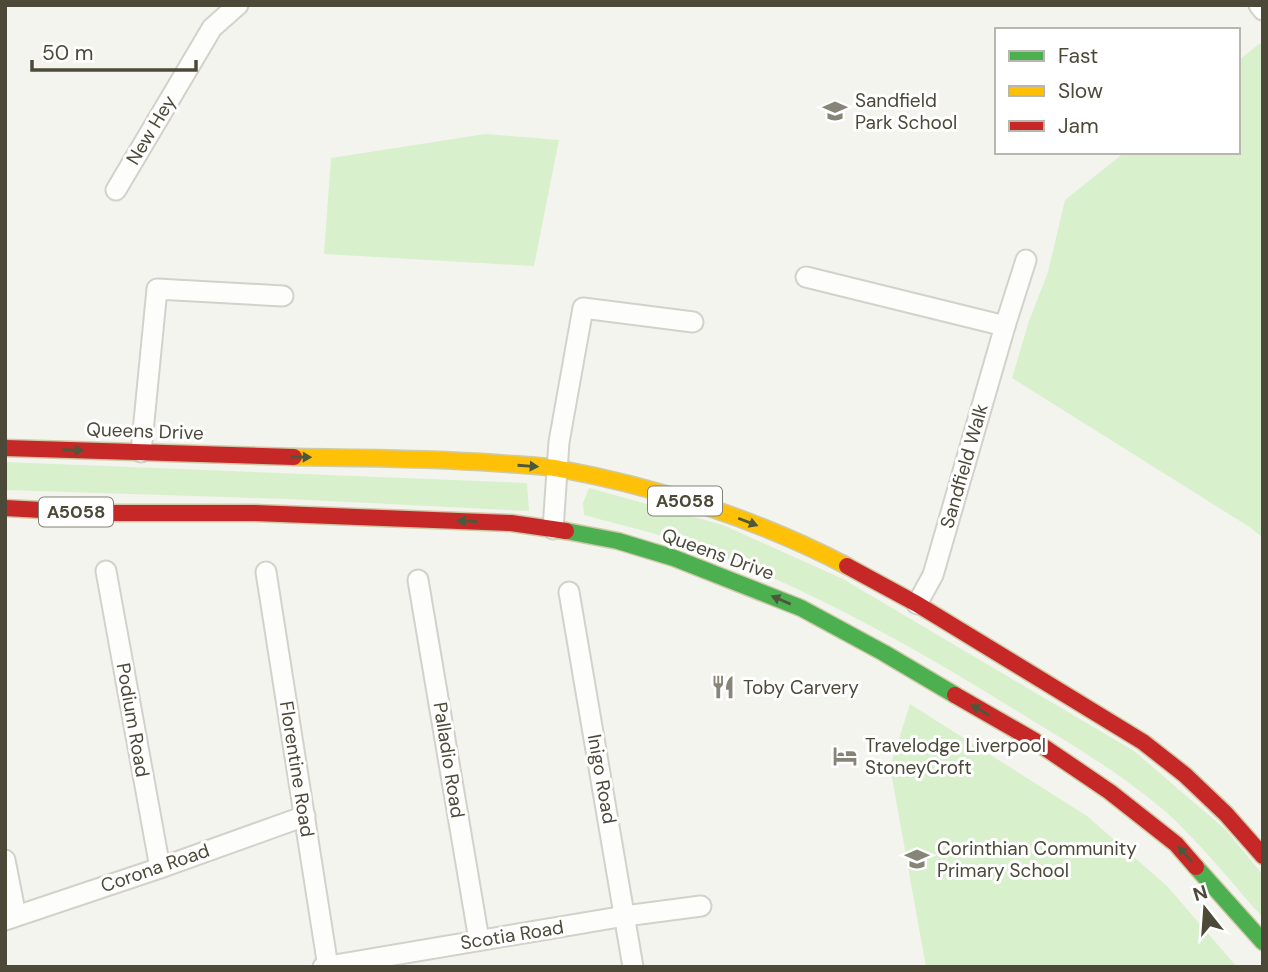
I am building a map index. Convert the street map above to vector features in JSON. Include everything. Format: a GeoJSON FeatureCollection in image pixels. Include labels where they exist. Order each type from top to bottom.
{"type":"FeatureCollection","features":[{"type":"Feature","properties":{"kind":"highway","name":"Queens Drive"},"geometry":{"type":"LineString","coordinates":[[5,448],[439,459],[558,468],[657,491],[746,521],[829,557],[918,604],[1143,742],[1185,775],[1226,814],[1263,856]]}},
{"type":"Feature","properties":{"kind":"highway","name":"Queens Drive"},"geometry":{"type":"LineString","coordinates":[[5,508],[97,513],[256,513],[511,523],[618,541],[674,558],[801,608],[1035,741],[1110,792],[1176,844],[1263,942]]}},
{"type":"Feature","properties":{"kind":"street","name":"New Hey"},"geometry":{"type":"LineString","coordinates":[[116,190],[212,28],[238,5]]}},
{"type":"Feature","properties":{"kind":"street"},"geometry":{"type":"LineString","coordinates":[[1259,5],[1263,10]]}},
{"type":"Feature","properties":{"kind":"street","name":"Sandfield Walk"},"geometry":{"type":"LineString","coordinates":[[918,604],[933,575],[1026,260]]}},
{"type":"Feature","properties":{"kind":"street"},"geometry":{"type":"LineString","coordinates":[[806,277],[1005,326]]}},
{"type":"Feature","properties":{"kind":"street"},"geometry":{"type":"LineString","coordinates":[[141,452],[157,289],[283,296]]}},
{"type":"Feature","properties":{"kind":"street"},"geometry":{"type":"LineString","coordinates":[[553,529],[559,442],[583,308],[693,322]]}},
{"type":"Feature","properties":{"kind":"street","name":"Podium Road"},"geometry":{"type":"LineString","coordinates":[[106,571],[160,868]]}},
{"type":"Feature","properties":{"kind":"street","name":"Florentine Road"},"geometry":{"type":"LineString","coordinates":[[266,572],[326,966]]}},
{"type":"Feature","properties":{"kind":"street","name":"Palladio Road"},"geometry":{"type":"LineString","coordinates":[[418,580],[478,940]]}},
{"type":"Feature","properties":{"kind":"street","name":"Inigo Road"},"geometry":{"type":"LineString","coordinates":[[569,592],[634,967]]}},
{"type":"Feature","properties":{"kind":"street","name":"Corona Road"},"geometry":{"type":"LineString","coordinates":[[11,918],[305,816]]}},
{"type":"Feature","properties":{"kind":"street"},"geometry":{"type":"LineString","coordinates":[[5,860],[11,918]]}},
{"type":"Feature","properties":{"kind":"street","name":"Scotia Road"},"geometry":{"type":"LineString","coordinates":[[326,966],[625,916],[701,906]]}},
{"type":"Feature","properties":{"kind":"green space"},"geometry":{"type":"Polygon","coordinates":[[[1260,43],[1263,45],[1263,538],[1012,378],[1029,321],[1048,272],[1065,200],[1122,154],[1240,154],[1240,59],[1260,43]]]}},
{"type":"Feature","properties":{"kind":"green space"},"geometry":{"type":"Polygon","coordinates":[[[485,134],[559,140],[534,266],[324,254],[331,158],[485,134]]]}},
{"type":"Feature","properties":{"kind":"green space"},"geometry":{"type":"Polygon","coordinates":[[[5,462],[527,483],[529,511],[289,499],[5,490],[5,462]]]}},
{"type":"Feature","properties":{"kind":"green space"},"geometry":{"type":"Polygon","coordinates":[[[589,488],[723,525],[843,579],[1134,751],[1226,830],[1263,875],[1263,918],[1204,850],[1166,812],[1075,746],[907,646],[794,587],[700,548],[584,515],[583,503],[589,488]]]}},
{"type":"Feature","properties":{"kind":"green space","name":"Corinthian Community Primary School"},"geometry":{"type":"Polygon","coordinates":[[[910,704],[1087,816],[1167,886],[1237,967],[926,967],[890,767],[910,704]]]}},
{"type":"Feature","properties":{"kind":"traffic: fast"},"geometry":{"type":"LineString","coordinates":[[566,531],[618,541],[674,558],[801,608],[955,695]]}},
{"type":"Feature","properties":{"kind":"traffic: fast"},"geometry":{"type":"LineString","coordinates":[[1196,867],[1263,942]]}},
{"type":"Feature","properties":{"kind":"traffic: slow"},"geometry":{"type":"LineString","coordinates":[[294,457],[446,460],[536,466],[597,476],[707,507],[779,534],[847,566]]}},
{"type":"Feature","properties":{"kind":"traffic: jam"},"geometry":{"type":"LineString","coordinates":[[5,448],[294,457]]}},
{"type":"Feature","properties":{"kind":"traffic: jam"},"geometry":{"type":"LineString","coordinates":[[5,508],[97,513],[255,513],[511,523],[566,531]]}},
{"type":"Feature","properties":{"kind":"traffic: jam"},"geometry":{"type":"LineString","coordinates":[[847,566],[917,604],[1143,742],[1185,775],[1226,814],[1263,856]]}},
{"type":"Feature","properties":{"kind":"traffic: jam"},"geometry":{"type":"LineString","coordinates":[[955,695],[1035,741],[1110,792],[1176,844],[1196,867]]}},
{"type":"Feature","properties":{"kind":"place","name":"Sandfield Park School"},"geometry":{"type":"Point","coordinates":[835,111]}},
{"type":"Feature","properties":{"kind":"place","name":"Toby Carvery"},"geometry":{"type":"Point","coordinates":[723,687]}},
{"type":"Feature","properties":{"kind":"place","name":"Travelodge Liverpool StoneyCroft"},"geometry":{"type":"Point","coordinates":[845,756]}},
{"type":"Feature","properties":{"kind":"place","name":"Corinthian Community Primary School"},"geometry":{"type":"Point","coordinates":[917,859]}}]}
